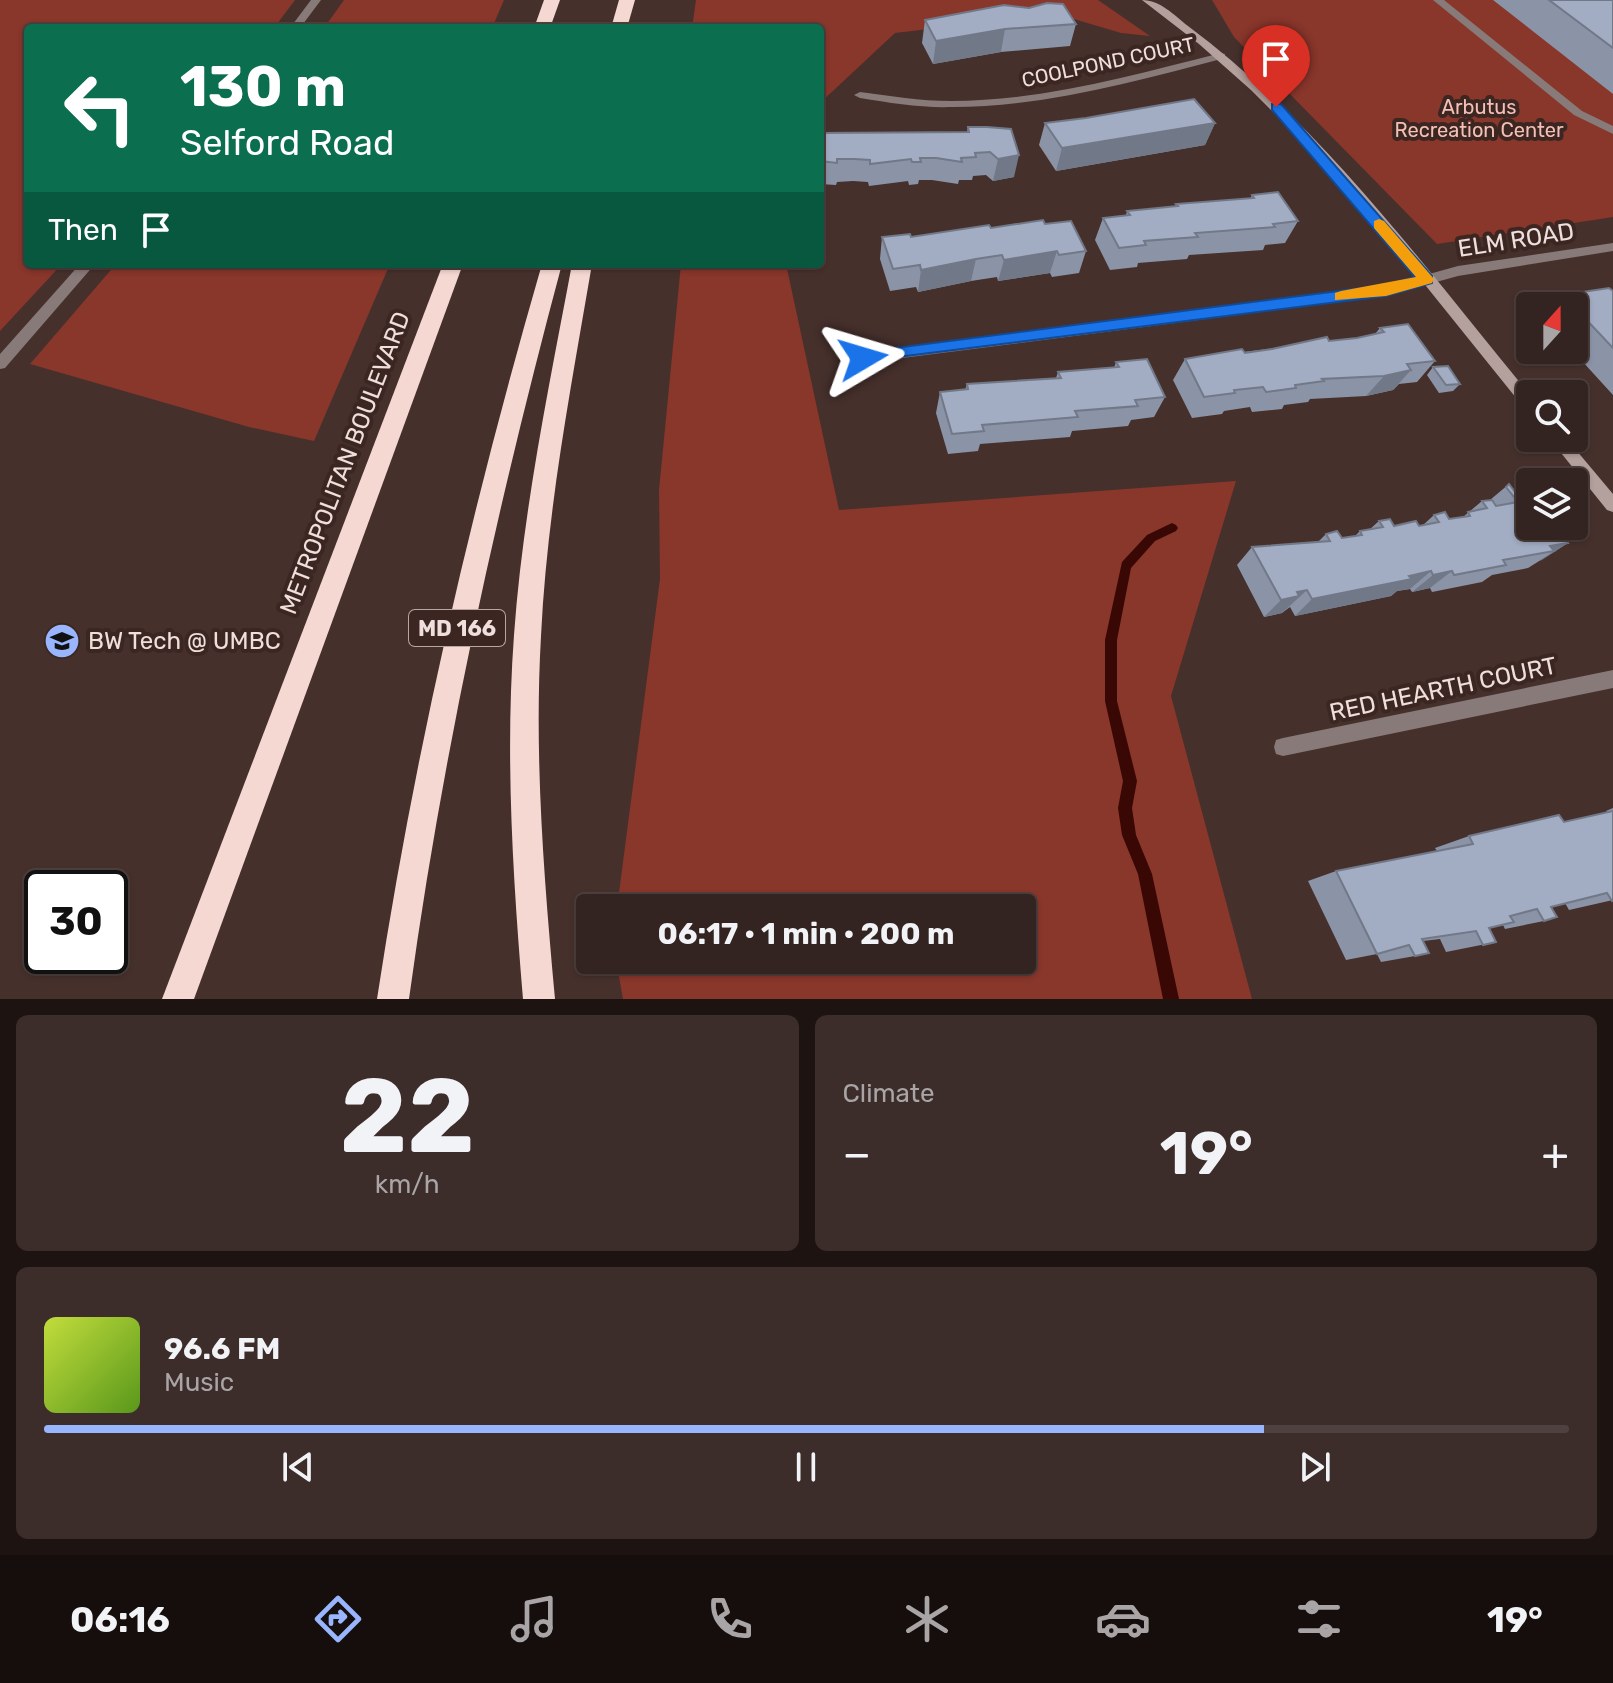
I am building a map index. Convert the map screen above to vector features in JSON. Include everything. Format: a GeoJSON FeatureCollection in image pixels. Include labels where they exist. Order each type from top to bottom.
{"type":"FeatureCollection","features":[{"type":"Feature","properties":{"kind":"highway"},"geometry":{"type":"LineString","coordinates":[[543,24],[552,0]]}},
{"type":"Feature","properties":{"kind":"highway"},"geometry":{"type":"LineString","coordinates":[[623,24],[629,0]]}},
{"type":"Feature","properties":{"kind":"highway","name":"METROPOLITAN BOULEVARD"},"geometry":{"type":"LineString","coordinates":[[176,999],[452,268]]}},
{"type":"Feature","properties":{"kind":"highway","name":"MD 166"},"geometry":{"type":"LineString","coordinates":[[393,999],[454,642],[499,451],[551,268]]}},
{"type":"Feature","properties":{"kind":"highway"},"geometry":{"type":"LineString","coordinates":[[539,999],[526,847],[525,689],[534,565],[549,445],[581,268]]}},
{"type":"Feature","properties":{"kind":"street"},"geometry":{"type":"LineString","coordinates":[[298,24],[316,0]]}},
{"type":"Feature","properties":{"kind":"street"},"geometry":{"type":"LineString","coordinates":[[1147,0],[1221,56],[1306,139],[1516,388]]}},
{"type":"Feature","properties":{"kind":"street"},"geometry":{"type":"LineString","coordinates":[[1438,0],[1578,113],[1613,130]]}},
{"type":"Feature","properties":{"kind":"street","name":"COOLPOND COURT"},"geometry":{"type":"LineString","coordinates":[[860,95],[939,107],[1037,99],[1221,56]]}},
{"type":"Feature","properties":{"kind":"street","name":"ELM ROAD"},"geometry":{"type":"LineString","coordinates":[[863,358],[1386,291],[1426,279],[1613,247]]}},
{"type":"Feature","properties":{"kind":"street"},"geometry":{"type":"LineString","coordinates":[[0,364],[84,268]]}},
{"type":"Feature","properties":{"kind":"street"},"geometry":{"type":"LineString","coordinates":[[1569,452],[1613,505]]}},
{"type":"Feature","properties":{"kind":"street","name":"RED HEARTH COURT"},"geometry":{"type":"LineString","coordinates":[[1283,747],[1613,679]]}},
{"type":"Feature","properties":{"kind":"green space"},"geometry":{"type":"Polygon","coordinates":[[[0,0],[295,0],[277,24],[24,24],[24,268],[58,268],[0,331],[0,0]]]}},
{"type":"Feature","properties":{"kind":"green space"},"geometry":{"type":"Polygon","coordinates":[[[344,0],[504,0],[494,24],[327,24],[344,0]]]}},
{"type":"Feature","properties":{"kind":"green space"},"geometry":{"type":"Polygon","coordinates":[[[696,0],[1098,0],[1150,36],[1121,33],[1057,14],[895,33],[824,99],[824,24],[693,24],[696,0]]]}},
{"type":"Feature","properties":{"kind":"green space","name":"Arbutus Recreation Center"},"geometry":{"type":"Polygon","coordinates":[[[1212,0],[1613,0],[1613,217],[1437,244],[1234,37],[1212,0]]]}},
{"type":"Feature","properties":{"kind":"green space"},"geometry":{"type":"Polygon","coordinates":[[[113,268],[388,268],[314,441],[249,427],[30,364],[113,268]]]}},
{"type":"Feature","properties":{"kind":"green space"},"geometry":{"type":"Polygon","coordinates":[[[681,268],[787,268],[839,510],[1236,481],[1171,696],[1252,999],[623,999],[619,974],[1036,974],[1036,894],[619,894],[660,579],[659,490],[681,268]]]}},
{"type":"Feature","properties":{"kind":"building"},"geometry":{"type":"Polygon","coordinates":[[[1549,0],[1613,0],[1613,48],[1549,0]]]}},
{"type":"Feature","properties":{"kind":"building"},"geometry":{"type":"Polygon","coordinates":[[[1047,3],[1063,4],[1076,24],[1005,29],[936,41],[925,20],[1004,5],[1029,8],[1047,3]]]}},
{"type":"Feature","properties":{"kind":"building"},"geometry":{"type":"Polygon","coordinates":[[[1194,99],[1215,123],[1062,148],[1045,123],[1086,118],[1194,99]]]}},
{"type":"Feature","properties":{"kind":"building"},"geometry":{"type":"Polygon","coordinates":[[[968,127],[1011,129],[1019,155],[998,159],[990,152],[975,153],[976,157],[961,158],[962,162],[936,158],[920,158],[921,162],[912,162],[911,159],[870,164],[870,160],[854,159],[837,159],[837,163],[824,161],[824,133],[969,132],[968,127]]]}},
{"type":"Feature","properties":{"kind":"building"},"geometry":{"type":"Polygon","coordinates":[[[1278,192],[1298,221],[1273,224],[1275,227],[1195,233],[1198,237],[1144,241],[1146,245],[1119,248],[1103,218],[1130,215],[1127,211],[1254,198],[1252,195],[1278,192]]]}},
{"type":"Feature","properties":{"kind":"building"},"geometry":{"type":"Polygon","coordinates":[[[1043,220],[1045,224],[1071,221],[1086,251],[1059,255],[1057,251],[1004,260],[1002,255],[921,270],[920,265],[893,269],[882,237],[910,234],[911,237],[1043,220]]]}},
{"type":"Feature","properties":{"kind":"building"},"geometry":{"type":"Polygon","coordinates":[[[1609,288],[1613,291],[1613,348],[1588,322],[1588,292],[1583,292],[1609,288]]]}},
{"type":"Feature","properties":{"kind":"building"},"geometry":{"type":"Polygon","coordinates":[[[1408,324],[1435,361],[1407,364],[1411,370],[1384,376],[1322,379],[1324,381],[1295,385],[1296,388],[1266,392],[1263,387],[1204,397],[1185,359],[1242,349],[1245,353],[1272,349],[1327,337],[1329,341],[1357,338],[1384,332],[1380,328],[1408,324]]]}},
{"type":"Feature","properties":{"kind":"building"},"geometry":{"type":"Polygon","coordinates":[[[1147,359],[1165,397],[1135,400],[1138,406],[1075,411],[1078,417],[982,425],[984,431],[952,434],[940,392],[968,389],[967,384],[1061,378],[1058,372],[1119,367],[1116,362],[1147,359]]]}},
{"type":"Feature","properties":{"kind":"building"},"geometry":{"type":"Polygon","coordinates":[[[1448,366],[1460,384],[1446,385],[1433,367],[1448,366]]]}},
{"type":"Feature","properties":{"kind":"building"},"geometry":{"type":"Polygon","coordinates":[[[1509,484],[1516,493],[1516,500],[1506,487],[1509,484]]]}},
{"type":"Feature","properties":{"kind":"building"},"geometry":{"type":"Polygon","coordinates":[[[1492,500],[1496,506],[1516,502],[1516,540],[1566,540],[1568,543],[1550,546],[1554,551],[1503,560],[1506,565],[1454,575],[1452,571],[1433,575],[1431,571],[1409,576],[1412,579],[1312,599],[1307,590],[1297,592],[1299,596],[1281,600],[1252,547],[1330,541],[1326,534],[1337,531],[1342,538],[1362,535],[1360,531],[1383,527],[1379,521],[1390,519],[1394,526],[1416,521],[1419,526],[1439,522],[1434,515],[1445,512],[1449,519],[1470,516],[1468,512],[1487,508],[1482,501],[1492,500]]]}},
{"type":"Feature","properties":{"kind":"building"},"geometry":{"type":"Polygon","coordinates":[[[1613,811],[1613,900],[1607,893],[1551,907],[1557,917],[1544,921],[1537,909],[1510,916],[1514,922],[1489,928],[1496,942],[1483,945],[1476,931],[1422,939],[1429,953],[1415,956],[1409,945],[1377,954],[1336,871],[1473,844],[1469,836],[1559,815],[1564,822],[1613,811]]]}},
{"type":"Feature","properties":{"kind":"waterway"},"geometry":{"type":"LineString","coordinates":[[1171,999],[1145,874],[1129,835],[1125,808],[1130,781],[1111,701],[1111,640],[1126,566],[1151,538],[1172,528]]}},
{"type":"Feature","properties":{"kind":"slow traffic"},"geometry":{"type":"LineString","coordinates":[[1341,296],[1386,291],[1426,279],[1379,224]]}},
{"type":"Feature","properties":{"kind":"place","name":"BW Tech @ UMBC"},"geometry":{"type":"Point","coordinates":[62,641]}},
{"type":"Feature","properties":{"kind":"route"},"geometry":{"type":"LineString","coordinates":[[863,358],[1386,291],[1426,279],[1276,107]]}}]}
